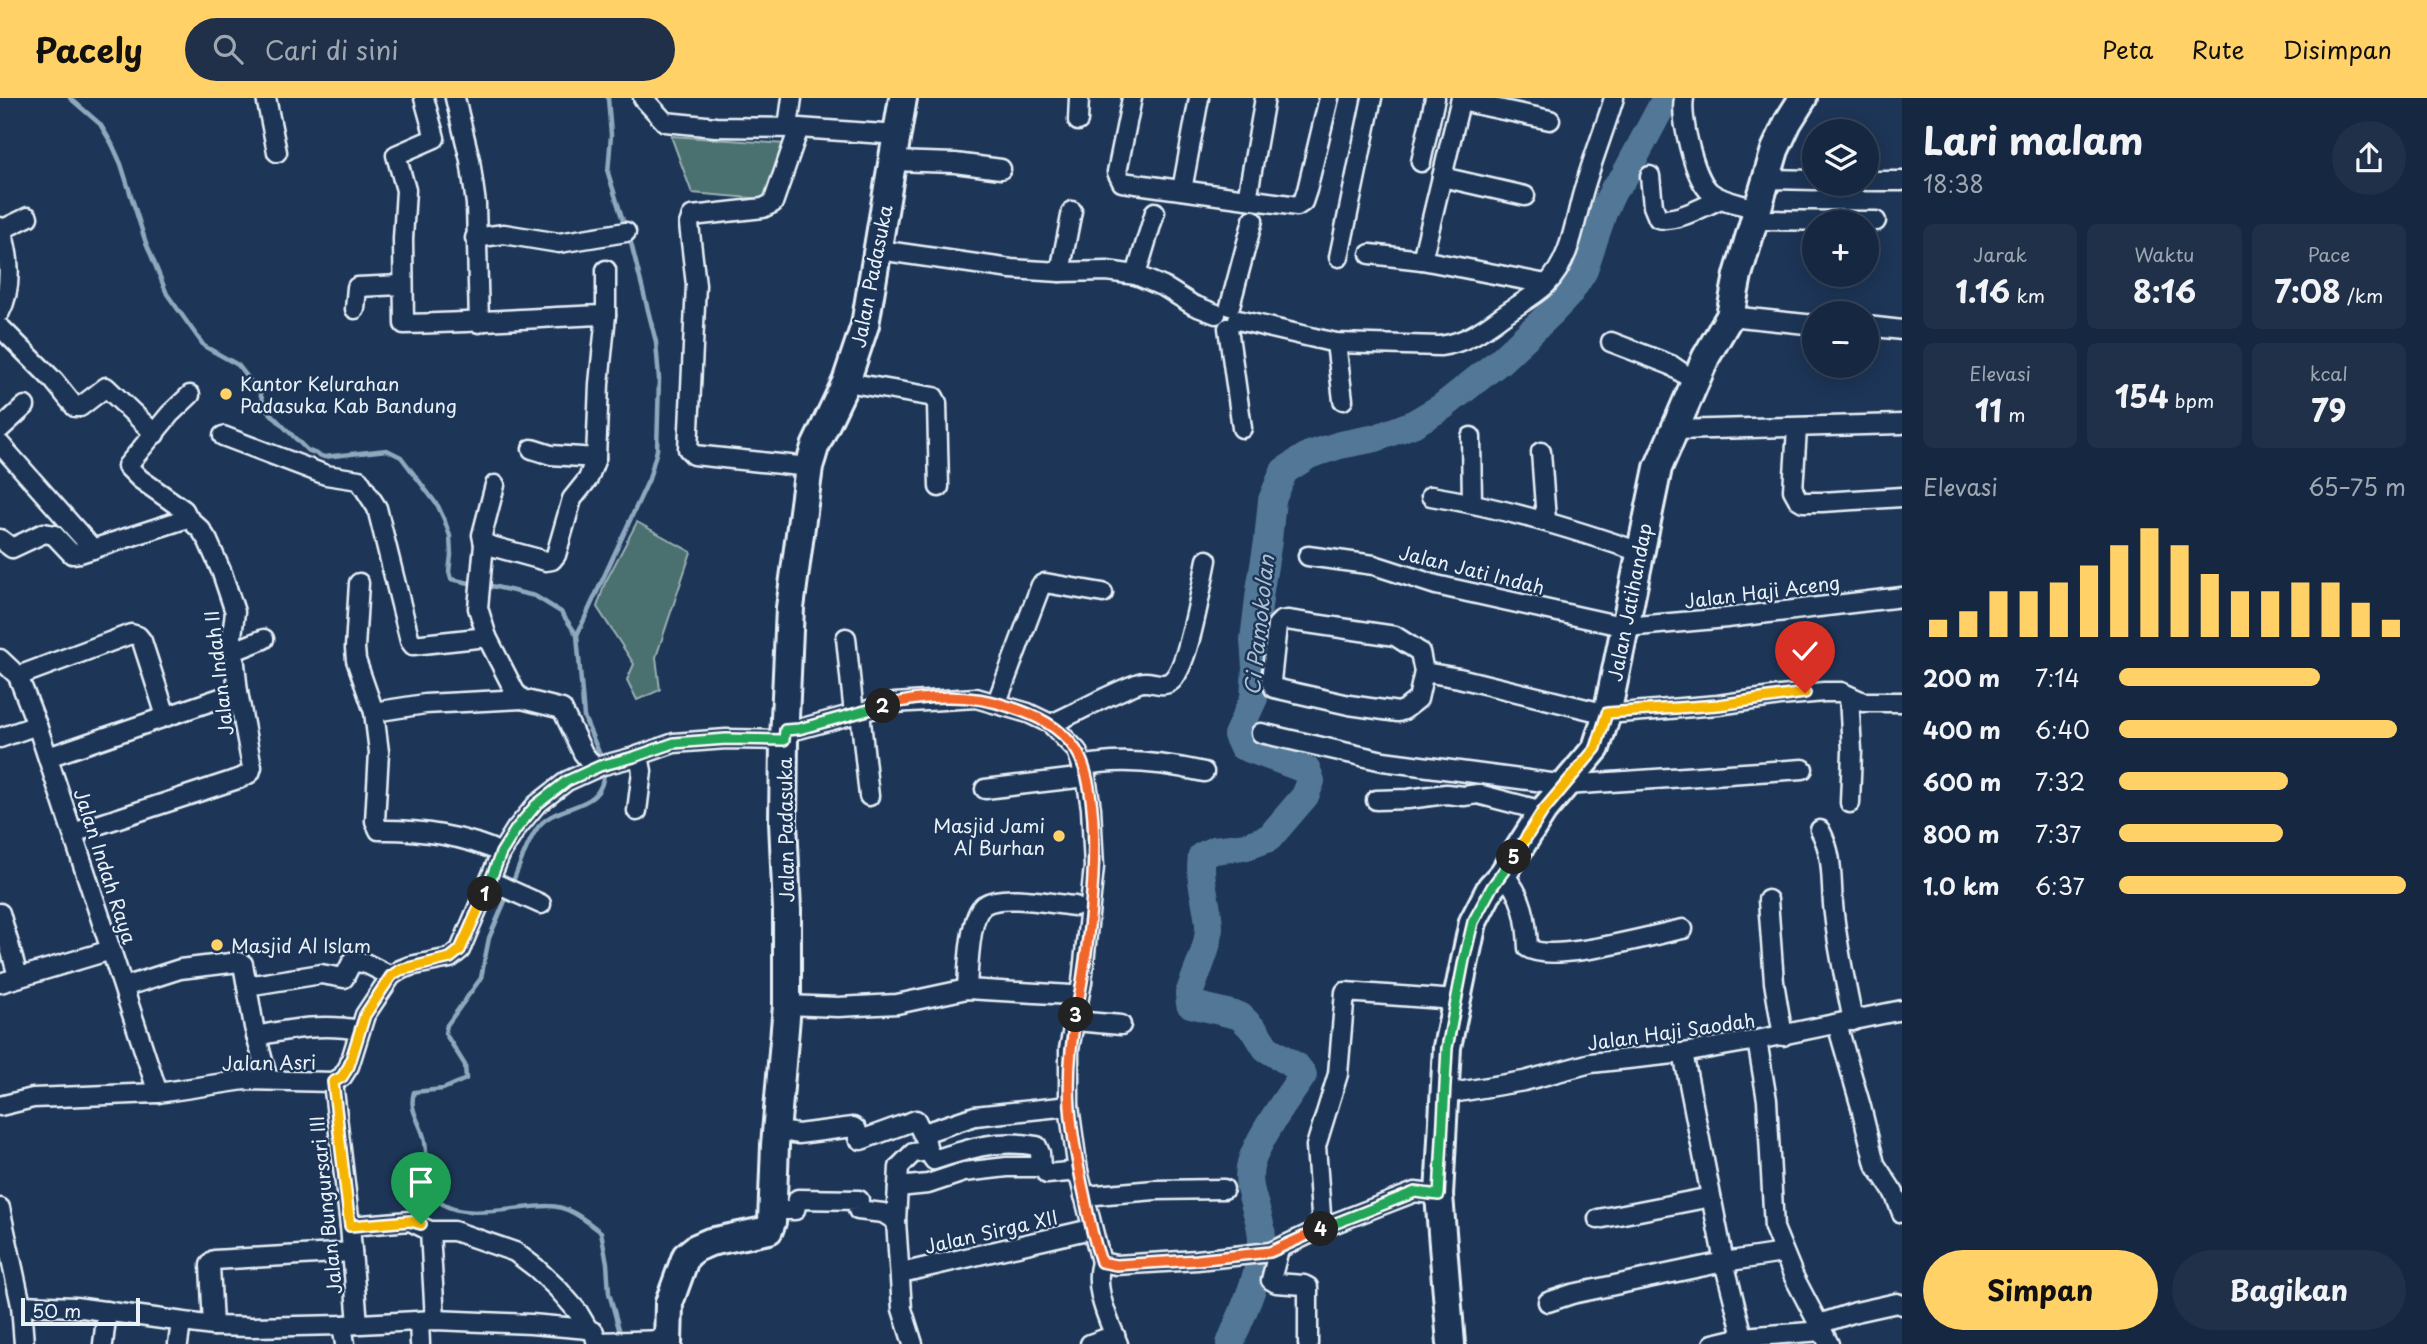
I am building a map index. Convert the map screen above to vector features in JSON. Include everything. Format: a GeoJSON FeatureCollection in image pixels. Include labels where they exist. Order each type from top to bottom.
{"type":"FeatureCollection","features":[{"type":"Feature","properties":{"kind":"street"},"geometry":{"type":"LineString","coordinates":[[266,98],[277,152]]}},
{"type":"Feature","properties":{"kind":"street"},"geometry":{"type":"LineString","coordinates":[[424,98],[435,138],[396,155],[406,190],[402,285],[404,324],[479,323],[606,315]]}},
{"type":"Feature","properties":{"kind":"street"},"geometry":{"type":"LineString","coordinates":[[455,98],[471,160],[479,323]]}},
{"type":"Feature","properties":{"kind":"street"},"geometry":{"type":"LineString","coordinates":[[643,98],[664,122],[716,127],[794,127],[954,163],[1001,169]]}},
{"type":"Feature","properties":{"kind":"street"},"geometry":{"type":"LineString","coordinates":[[792,98],[794,127],[774,203],[763,208],[692,216],[689,224],[696,285],[688,451],[694,455],[809,467]]}},
{"type":"Feature","properties":{"kind":"street","name":"Jalan Padasuka"},"geometry":{"type":"LineString","coordinates":[[773,1210],[787,1005],[783,822],[790,608],[809,467],[815,447],[846,382],[865,325],[903,98]]}},
{"type":"Feature","properties":{"kind":"street"},"geometry":{"type":"LineString","coordinates":[[1078,121],[1079,98]]}},
{"type":"Feature","properties":{"kind":"street"},"geometry":{"type":"LineString","coordinates":[[1132,98],[1117,172],[1122,182],[1297,206],[1303,202],[1329,98]]}},
{"type":"Feature","properties":{"kind":"street"},"geometry":{"type":"LineString","coordinates":[[1182,190],[1199,98]]}},
{"type":"Feature","properties":{"kind":"street"},"geometry":{"type":"LineString","coordinates":[[1247,199],[1265,98]]}},
{"type":"Feature","properties":{"kind":"street"},"geometry":{"type":"LineString","coordinates":[[1339,257],[1372,98]]}},
{"type":"Feature","properties":{"kind":"street"},"geometry":{"type":"LineString","coordinates":[[1421,163],[1435,98]]}},
{"type":"Feature","properties":{"kind":"street"},"geometry":{"type":"LineString","coordinates":[[879,250],[1011,269],[1107,271],[1136,275],[1166,288],[1194,306],[1228,317],[1336,342],[1451,345],[1478,334],[1546,284],[1568,250],[1582,196],[1614,98]]}},
{"type":"Feature","properties":{"kind":"street"},"geometry":{"type":"LineString","coordinates":[[1684,98],[1689,143],[1696,166],[1709,191],[1755,214],[1802,217]]}},
{"type":"Feature","properties":{"kind":"street","name":"Jalan Jatihandap"},"geometry":{"type":"LineString","coordinates":[[1451,1344],[1439,1195],[1447,1048],[1473,922],[1492,887],[1543,811],[1596,748],[1607,713],[1658,468],[1694,381],[1730,314],[1765,179],[1784,131],[1804,98]]}},
{"type":"Feature","properties":{"kind":"street"},"geometry":{"type":"LineString","coordinates":[[1422,260],[1461,99],[1550,120]]}},
{"type":"Feature","properties":{"kind":"street"},"geometry":{"type":"LineString","coordinates":[[1650,176],[1653,206],[1658,218],[1664,220],[1721,199]]}},
{"type":"Feature","properties":{"kind":"street"},"geometry":{"type":"LineString","coordinates":[[1443,177],[1525,196]]}},
{"type":"Feature","properties":{"kind":"street"},"geometry":{"type":"LineString","coordinates":[[1765,179],[1802,180]]}},
{"type":"Feature","properties":{"kind":"street"},"geometry":{"type":"LineString","coordinates":[[1879,180],[1902,181]]}},
{"type":"Feature","properties":{"kind":"street"},"geometry":{"type":"LineString","coordinates":[[1060,272],[1072,211]]}},
{"type":"Feature","properties":{"kind":"street"},"geometry":{"type":"LineString","coordinates":[[1136,275],[1156,212]]}},
{"type":"Feature","properties":{"kind":"street"},"geometry":{"type":"LineString","coordinates":[[0,312],[8,293],[1,228],[28,217]]}},
{"type":"Feature","properties":{"kind":"street"},"geometry":{"type":"LineString","coordinates":[[1242,428],[1228,317],[1253,220]]}},
{"type":"Feature","properties":{"kind":"street"},"geometry":{"type":"LineString","coordinates":[[475,238],[504,234],[559,243],[626,232]]}},
{"type":"Feature","properties":{"kind":"street"},"geometry":{"type":"LineString","coordinates":[[1370,254],[1422,260],[1546,284]]}},
{"type":"Feature","properties":{"kind":"street"},"geometry":{"type":"LineString","coordinates":[[484,544],[546,561],[552,560],[556,555],[572,499],[588,479],[596,458],[599,384],[606,315],[606,271]]}},
{"type":"Feature","properties":{"kind":"street"},"geometry":{"type":"LineString","coordinates":[[355,309],[357,286],[402,285]]}},
{"type":"Feature","properties":{"kind":"street"},"geometry":{"type":"LineString","coordinates":[[1730,314],[1802,322]]}},
{"type":"Feature","properties":{"kind":"street"},"geometry":{"type":"LineString","coordinates":[[0,330],[36,361],[75,407],[80,407],[106,387],[155,434],[170,414],[190,395]]}},
{"type":"Feature","properties":{"kind":"street"},"geometry":{"type":"LineString","coordinates":[[1879,330],[1902,332]]}},
{"type":"Feature","properties":{"kind":"street"},"geometry":{"type":"LineString","coordinates":[[1336,342],[1343,400]]}},
{"type":"Feature","properties":{"kind":"street"},"geometry":{"type":"LineString","coordinates":[[1611,342],[1671,365],[1694,381]]}},
{"type":"Feature","properties":{"kind":"street"},"geometry":{"type":"LineString","coordinates":[[846,382],[934,397],[937,403],[939,487]]}},
{"type":"Feature","properties":{"kind":"street"},"geometry":{"type":"LineString","coordinates":[[0,429],[25,406]]}},
{"type":"Feature","properties":{"kind":"street"},"geometry":{"type":"LineString","coordinates":[[1674,430],[1797,429],[1902,424]]}},
{"type":"Feature","properties":{"kind":"street"},"geometry":{"type":"LineString","coordinates":[[1797,429],[1793,490],[1798,499],[1803,502],[1822,502],[1902,497]]}},
{"type":"Feature","properties":{"kind":"street","name":"Jalan Indah II"},"geometry":{"type":"LineString","coordinates":[[73,833],[250,773],[252,767],[233,651],[235,612],[222,573],[201,530],[188,519],[184,510],[128,469],[127,465],[155,434]]}},
{"type":"Feature","properties":{"kind":"street"},"geometry":{"type":"LineString","coordinates":[[223,436],[326,475],[359,480],[377,508],[410,642],[413,645],[486,637]]}},
{"type":"Feature","properties":{"kind":"street"},"geometry":{"type":"LineString","coordinates":[[1471,436],[1472,503]]}},
{"type":"Feature","properties":{"kind":"street"},"geometry":{"type":"LineString","coordinates":[[0,444],[93,549]]}},
{"type":"Feature","properties":{"kind":"street"},"geometry":{"type":"LineString","coordinates":[[532,449],[551,455],[596,458]]}},
{"type":"Feature","properties":{"kind":"street"},"geometry":{"type":"LineString","coordinates":[[1541,452],[1546,520]]}},
{"type":"Feature","properties":{"kind":"street"},"geometry":{"type":"LineString","coordinates":[[495,485],[482,535],[484,544],[478,597],[480,619],[509,684],[522,699]]}},
{"type":"Feature","properties":{"kind":"street"},"geometry":{"type":"LineString","coordinates":[[1431,496],[1546,520],[1640,552]]}},
{"type":"Feature","properties":{"kind":"street"},"geometry":{"type":"LineString","coordinates":[[0,539],[12,548],[44,534],[54,535],[72,554],[188,519]]}},
{"type":"Feature","properties":{"kind":"street"},"geometry":{"type":"LineString","coordinates":[[54,535],[67,522]]}},
{"type":"Feature","properties":{"kind":"street","name":"Jalan Jati Indah"},"geometry":{"type":"LineString","coordinates":[[1308,556],[1374,565],[1436,585],[1626,627]]}},
{"type":"Feature","properties":{"kind":"street"},"geometry":{"type":"LineString","coordinates":[[1051,724],[1141,682],[1163,684],[1171,681],[1180,667],[1188,644],[1207,560]]}},
{"type":"Feature","properties":{"kind":"street"},"geometry":{"type":"LineString","coordinates":[[359,583],[355,630],[356,660],[374,712],[379,752],[375,821],[379,830],[397,830],[471,841],[501,853]]}},
{"type":"Feature","properties":{"kind":"street"},"geometry":{"type":"LineString","coordinates":[[997,702],[1041,585],[1045,583],[1103,593]]}},
{"type":"Feature","properties":{"kind":"street","name":"Jalan Haji Aceng"},"geometry":{"type":"LineString","coordinates":[[1626,627],[1902,597]]}},
{"type":"Feature","properties":{"kind":"street"},"geometry":{"type":"LineString","coordinates":[[1287,620],[1395,636],[1420,652],[1424,672],[1418,699],[1400,712],[1349,705],[1274,688],[1271,681],[1277,625],[1287,620]]}},
{"type":"Feature","properties":{"kind":"street"},"geometry":{"type":"LineString","coordinates":[[19,676],[131,634],[135,635],[142,641],[166,716]]}},
{"type":"Feature","properties":{"kind":"street"},"geometry":{"type":"LineString","coordinates":[[846,638],[869,796]]}},
{"type":"Feature","properties":{"kind":"street"},"geometry":{"type":"LineString","coordinates":[[233,651],[264,639]]}},
{"type":"Feature","properties":{"kind":"street","name":"Jalan Indah Raya"},"geometry":{"type":"LineString","coordinates":[[0,659],[19,676],[37,725],[158,1093]]}},
{"type":"Feature","properties":{"kind":"street"},"geometry":{"type":"LineString","coordinates":[[1424,672],[1607,713],[1718,705],[1805,693],[1841,692],[1870,703],[1902,702]]}},
{"type":"Feature","properties":{"kind":"street"},"geometry":{"type":"LineString","coordinates":[[48,757],[238,692]]}},
{"type":"Feature","properties":{"kind":"street"},"geometry":{"type":"LineString","coordinates":[[1849,696],[1852,751],[1850,803]]}},
{"type":"Feature","properties":{"kind":"street"},"geometry":{"type":"LineString","coordinates":[[247,986],[321,974],[344,978],[352,962],[365,963],[391,976],[400,970],[450,958],[460,950],[501,853],[516,829],[536,805],[567,781],[603,766],[674,743],[784,735],[894,703],[918,700],[961,698],[997,702],[1028,713],[1051,724],[1077,751],[1091,808],[1094,867],[1082,982],[1069,1049],[1069,1106],[1078,1171],[1101,1262],[1098,1282],[1116,1339],[1090,1344]]}},
{"type":"Feature","properties":{"kind":"street"},"geometry":{"type":"LineString","coordinates":[[374,712],[425,704],[522,699],[562,709],[583,753],[603,766]]}},
{"type":"Feature","properties":{"kind":"street"},"geometry":{"type":"LineString","coordinates":[[0,738],[37,725]]}},
{"type":"Feature","properties":{"kind":"street"},"geometry":{"type":"LineString","coordinates":[[1261,733],[1382,761],[1566,785],[1803,769]]}},
{"type":"Feature","properties":{"kind":"street"},"geometry":{"type":"LineString","coordinates":[[637,811],[642,771],[639,756]]}},
{"type":"Feature","properties":{"kind":"street"},"geometry":{"type":"LineString","coordinates":[[985,789],[1084,771],[1095,763],[1139,762],[1204,772]]}},
{"type":"Feature","properties":{"kind":"street"},"geometry":{"type":"LineString","coordinates":[[1376,800],[1478,794],[1543,811]]}},
{"type":"Feature","properties":{"kind":"street"},"geometry":{"type":"LineString","coordinates":[[1820,830],[1831,856],[1845,1022],[1861,1107],[1872,1155],[1902,1213]]}},
{"type":"Feature","properties":{"kind":"street"},"geometry":{"type":"LineString","coordinates":[[1503,874],[1516,888],[1527,925],[1528,948],[1536,954],[1578,951],[1683,929]]}},
{"type":"Feature","properties":{"kind":"street"},"geometry":{"type":"LineString","coordinates":[[490,881],[541,904]]}},
{"type":"Feature","properties":{"kind":"street"},"geometry":{"type":"LineString","coordinates":[[967,989],[970,939],[980,910],[985,905],[1010,900],[1075,906]]}},
{"type":"Feature","properties":{"kind":"street"},"geometry":{"type":"LineString","coordinates":[[1768,900],[1774,982],[1783,1036]]}},
{"type":"Feature","properties":{"kind":"street"},"geometry":{"type":"LineString","coordinates":[[0,913],[18,976]]}},
{"type":"Feature","properties":{"kind":"street"},"geometry":{"type":"LineString","coordinates":[[0,983],[111,950]]}},
{"type":"Feature","properties":{"kind":"street"},"geometry":{"type":"LineString","coordinates":[[124,986],[180,969],[239,962],[245,968],[256,1036],[268,1080]]}},
{"type":"Feature","properties":{"kind":"street","name":"Jalan Asri"},"geometry":{"type":"LineString","coordinates":[[0,1106],[33,1098],[158,1093],[222,1082],[333,1082],[342,1077],[349,1066],[359,1030],[373,1000],[391,976]]}},
{"type":"Feature","properties":{"kind":"street"},"geometry":{"type":"LineString","coordinates":[[787,1005],[838,1007],[897,1004],[967,989],[1070,995]]}},
{"type":"Feature","properties":{"kind":"street"},"geometry":{"type":"LineString","coordinates":[[1322,1228],[1316,1146],[1338,1074],[1345,992],[1456,1000]]}},
{"type":"Feature","properties":{"kind":"street","name":"Jalan Haji Saodah"},"geometry":{"type":"LineString","coordinates":[[1446,1094],[1524,1081],[1591,1063],[1683,1053],[1783,1036],[1902,1010]]}},
{"type":"Feature","properties":{"kind":"street"},"geometry":{"type":"LineString","coordinates":[[1075,1021],[1121,1026]]}},
{"type":"Feature","properties":{"kind":"street"},"geometry":{"type":"LineString","coordinates":[[256,1036],[310,1027],[334,1026],[359,1030]]}},
{"type":"Feature","properties":{"kind":"street"},"geometry":{"type":"LineString","coordinates":[[1757,1040],[1767,1100],[1774,1228],[1783,1253],[1823,1333]]}},
{"type":"Feature","properties":{"kind":"street"},"geometry":{"type":"LineString","coordinates":[[1683,1053],[1710,1197],[1744,1340]]}},
{"type":"Feature","properties":{"kind":"street","name":"Jalan Bungursari III"},"geometry":{"type":"LineString","coordinates":[[333,1082],[352,1252],[350,1324],[345,1344]]}},
{"type":"Feature","properties":{"kind":"street"},"geometry":{"type":"LineString","coordinates":[[913,1344],[902,1309],[896,1221],[899,1167],[926,1142],[975,1116],[1069,1106]]}},
{"type":"Feature","properties":{"kind":"street"},"geometry":{"type":"LineString","coordinates":[[777,1130],[798,1134],[853,1127],[857,1130],[858,1138],[862,1140],[916,1120],[934,1160],[972,1148],[1007,1142],[1037,1146],[1041,1153],[1041,1167],[1047,1174],[1078,1171]]}},
{"type":"Feature","properties":{"kind":"street"},"geometry":{"type":"LineString","coordinates":[[898,1187],[928,1184],[964,1172],[1007,1167],[1041,1167]]}},
{"type":"Feature","properties":{"kind":"street"},"geometry":{"type":"LineString","coordinates":[[1084,1196],[1155,1190],[1224,1189]]}},
{"type":"Feature","properties":{"kind":"street"},"geometry":{"type":"LineString","coordinates":[[1101,1262],[1116,1265],[1275,1250],[1322,1228],[1415,1192],[1439,1195]]}},
{"type":"Feature","properties":{"kind":"street"},"geometry":{"type":"LineString","coordinates":[[1598,1219],[1710,1197]]}},
{"type":"Feature","properties":{"kind":"street"},"geometry":{"type":"LineString","coordinates":[[21,1305],[107,1311],[213,1326],[251,1336],[350,1324],[427,1320],[531,1324],[599,1339],[660,1342],[669,1303],[686,1256],[696,1248],[710,1242],[769,1230],[773,1210],[795,1210],[798,1199],[859,1200],[859,1210],[883,1213],[896,1221]]}},
{"type":"Feature","properties":{"kind":"street"},"geometry":{"type":"LineString","coordinates":[[0,1208],[21,1305],[24,1344]]}},
{"type":"Feature","properties":{"kind":"street"},"geometry":{"type":"LineString","coordinates":[[350,1226],[410,1221],[430,1231],[454,1231],[515,1252],[558,1289],[599,1339]]}},
{"type":"Feature","properties":{"kind":"street","name":"Jalan Sirga XII"},"geometry":{"type":"LineString","coordinates":[[901,1273],[1091,1229]]}},
{"type":"Feature","properties":{"kind":"street"},"geometry":{"type":"LineString","coordinates":[[420,1344],[427,1320],[430,1231]]}},
{"type":"Feature","properties":{"kind":"street"},"geometry":{"type":"LineString","coordinates":[[1275,1250],[1271,1280],[1308,1287],[1308,1344]]}},
{"type":"Feature","properties":{"kind":"street"},"geometry":{"type":"LineString","coordinates":[[213,1326],[210,1265],[214,1260],[352,1252]]}},
{"type":"Feature","properties":{"kind":"street"},"geometry":{"type":"LineString","coordinates":[[1548,1302],[1572,1294],[1724,1262],[1783,1253]]}},
{"type":"Feature","properties":{"kind":"street"},"geometry":{"type":"LineString","coordinates":[[1713,1344],[1823,1333],[1856,1312],[1897,1303],[1902,1305]]}},
{"type":"Feature","properties":{"kind":"street"},"geometry":{"type":"LineString","coordinates":[[103,1344],[107,1311]]}},
{"type":"Feature","properties":{"kind":"street"},"geometry":{"type":"LineString","coordinates":[[178,1344],[181,1323]]}},
{"type":"Feature","properties":{"kind":"green space"},"geometry":{"type":"Polygon","coordinates":[[[671,136],[785,144],[763,199],[692,193],[671,136]]]}},
{"type":"Feature","properties":{"kind":"green space"},"geometry":{"type":"Polygon","coordinates":[[[637,522],[691,552],[656,657],[660,690],[637,700],[627,680],[634,664],[597,607],[605,583],[637,522]]]}},
{"type":"Feature","properties":{"kind":"waterway"},"geometry":{"type":"LineString","coordinates":[[70,98],[100,124],[112,144],[167,294],[204,346],[238,365],[260,393],[266,409],[307,450],[324,457],[387,450],[401,457],[438,506],[444,519],[450,536],[451,579],[474,584]]}},
{"type":"Feature","properties":{"kind":"waterway"},"geometry":{"type":"LineString","coordinates":[[608,98],[611,135],[608,173],[625,227]]}},
{"type":"Feature","properties":{"kind":"waterway","name":"Ci Pamokolan"},"geometry":{"type":"LineString","coordinates":[[1230,1344],[1250,1294],[1261,1255],[1260,1222],[1249,1183],[1251,1163],[1267,1130],[1303,1075],[1297,1067],[1266,1048],[1256,1032],[1240,1016],[1190,1004],[1189,994],[1205,952],[1209,926],[1201,873],[1202,856],[1214,850],[1247,846],[1269,838],[1305,796],[1311,781],[1307,770],[1242,746],[1237,735],[1254,698],[1254,640],[1272,500],[1284,471],[1309,455],[1376,438],[1413,424],[1442,407],[1500,361],[1552,312],[1569,294],[1583,272],[1614,189],[1624,177],[1666,98]]}},
{"type":"Feature","properties":{"kind":"waterway"},"geometry":{"type":"LineString","coordinates":[[577,635],[649,479],[657,450],[659,379],[656,342],[629,235]]}},
{"type":"Feature","properties":{"kind":"waterway"},"geometry":{"type":"LineString","coordinates":[[483,584],[535,596],[561,612],[577,635],[584,717],[603,762]]}},
{"type":"Feature","properties":{"kind":"waterway"},"geometry":{"type":"LineString","coordinates":[[511,886],[536,830],[555,814],[587,801],[596,794],[602,784],[604,770]]}},
{"type":"Feature","properties":{"kind":"waterway"},"geometry":{"type":"LineString","coordinates":[[508,894],[489,938],[481,978],[447,1025],[445,1033],[465,1065],[466,1079],[443,1089],[414,1092],[414,1112],[425,1142],[430,1180],[438,1200],[448,1207],[475,1212],[537,1206],[563,1208],[601,1232],[609,1293],[621,1336]]}},
{"type":"Feature","properties":{"kind":"place","name":"Kantor Kelurahan Padasuka Kab Bandung"},"geometry":{"type":"Point","coordinates":[226,394]}},
{"type":"Feature","properties":{"kind":"place","name":"Masjid Jami Al Burhan"},"geometry":{"type":"Point","coordinates":[1059,836]}},
{"type":"Feature","properties":{"kind":"place","name":"Masjid Al Islam"},"geometry":{"type":"Point","coordinates":[217,945]}},
{"type":"Feature","properties":{"kind":"route"},"geometry":{"type":"LineString","coordinates":[[421,1224],[410,1221],[350,1226],[333,1082],[342,1077],[349,1066],[365,1015],[391,976],[410,967],[437,963],[460,950],[501,853],[516,829],[536,805],[567,781],[595,768],[674,743],[726,739],[784,740],[785,730],[799,729],[894,703],[918,700],[976,698],[997,702],[1051,724],[1077,751],[1086,777],[1091,808],[1094,867],[1082,982],[1069,1049],[1069,1106],[1071,1135],[1094,1243],[1101,1262],[1116,1265],[1197,1260],[1270,1252],[1322,1228],[1415,1192],[1439,1195],[1447,1048],[1473,922],[1492,887],[1543,811],[1596,748],[1607,713],[1718,705],[1805,693]]}}]}
